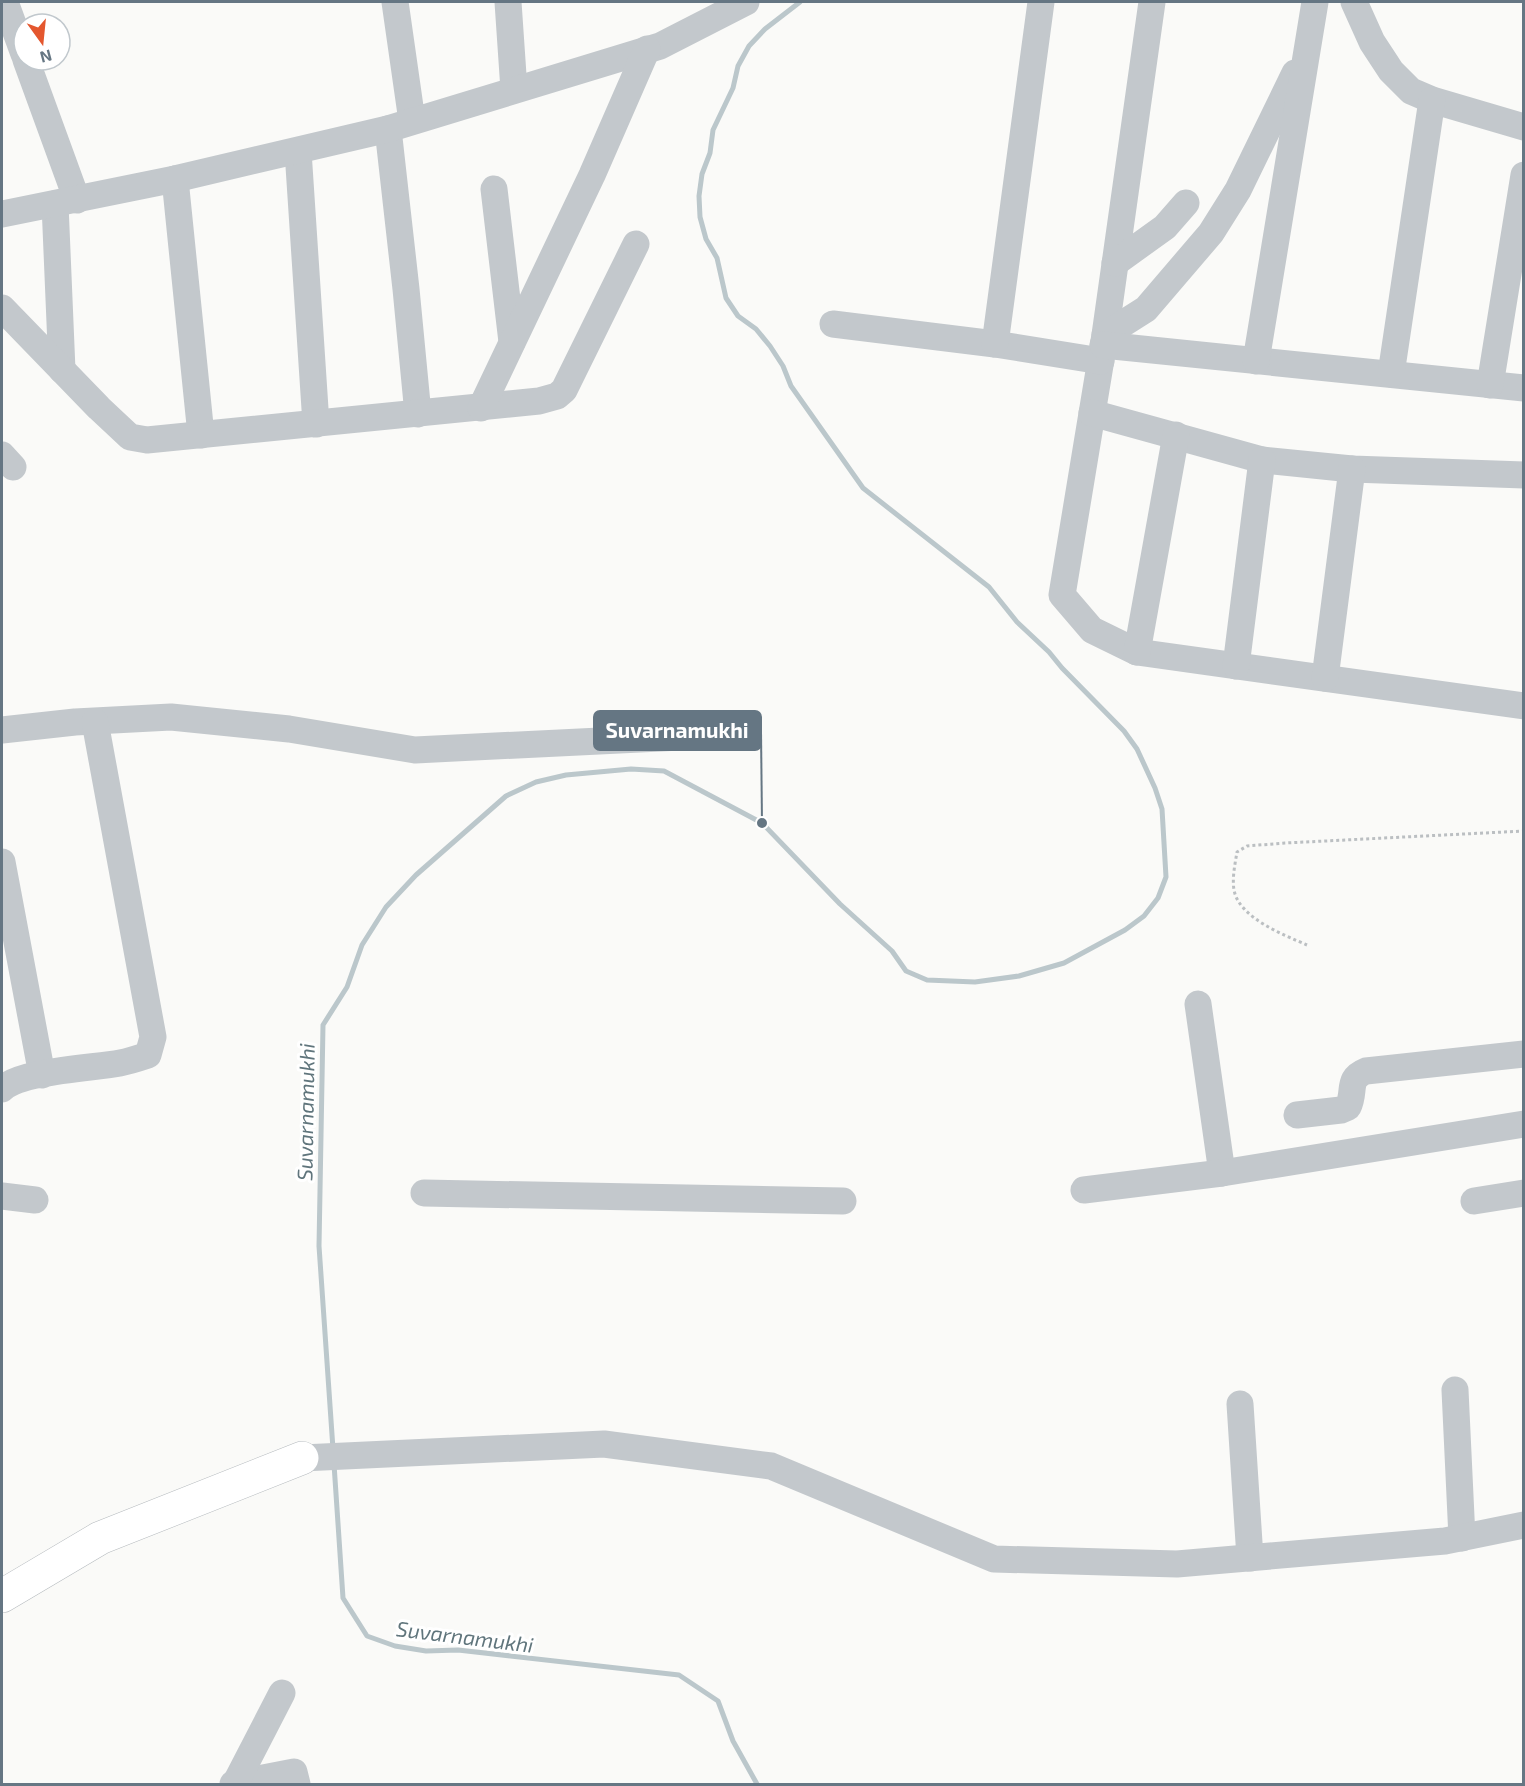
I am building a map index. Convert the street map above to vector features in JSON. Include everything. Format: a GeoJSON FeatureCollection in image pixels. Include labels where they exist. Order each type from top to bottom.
{"type":"FeatureCollection","features":[{"type":"Feature","properties":{"kind":"main road"},"geometry":{"type":"LineString","coordinates":[[2,1596],[100,1538],[302,1458]]}},
{"type":"Feature","properties":{"kind":"street"},"geometry":{"type":"LineString","coordinates":[[5,2],[12,21]]}},
{"type":"Feature","properties":{"kind":"street"},"geometry":{"type":"LineString","coordinates":[[395,2],[404,267],[418,414]]}},
{"type":"Feature","properties":{"kind":"street"},"geometry":{"type":"LineString","coordinates":[[508,2],[514,90]]}},
{"type":"Feature","properties":{"kind":"street"},"geometry":{"type":"LineString","coordinates":[[2,214],[298,152],[400,125],[648,50],[746,2]]}},
{"type":"Feature","properties":{"kind":"street"},"geometry":{"type":"LineString","coordinates":[[995,344],[1041,2]]}},
{"type":"Feature","properties":{"kind":"street"},"geometry":{"type":"LineString","coordinates":[[1152,2],[1103,347],[1062,595],[1092,630],[1137,652],[1325,678],[1523,699]]}},
{"type":"Feature","properties":{"kind":"street"},"geometry":{"type":"LineString","coordinates":[[1256,361],[1316,2]]}},
{"type":"Feature","properties":{"kind":"street"},"geometry":{"type":"LineString","coordinates":[[1354,2],[1372,42],[1390,71],[1411,91],[1432,100],[1524,126]]}},
{"type":"Feature","properties":{"kind":"street"},"geometry":{"type":"LineString","coordinates":[[1103,347],[1146,309],[1211,232],[1243,181],[1308,48]]}},
{"type":"Feature","properties":{"kind":"street"},"geometry":{"type":"LineString","coordinates":[[481,408],[592,175],[648,50]]}},
{"type":"Feature","properties":{"kind":"street"},"geometry":{"type":"LineString","coordinates":[[29,72],[66,202],[62,370]]}},
{"type":"Feature","properties":{"kind":"street"},"geometry":{"type":"LineString","coordinates":[[1391,374],[1432,100]]}},
{"type":"Feature","properties":{"kind":"street"},"geometry":{"type":"LineString","coordinates":[[298,152],[316,424]]}},
{"type":"Feature","properties":{"kind":"street"},"geometry":{"type":"LineString","coordinates":[[1490,385],[1524,175]]}},
{"type":"Feature","properties":{"kind":"street"},"geometry":{"type":"LineString","coordinates":[[175,179],[201,435]]}},
{"type":"Feature","properties":{"kind":"street"},"geometry":{"type":"LineString","coordinates":[[494,189],[512,342]]}},
{"type":"Feature","properties":{"kind":"street"},"geometry":{"type":"LineString","coordinates":[[1115,263],[1165,227],[1186,203]]}},
{"type":"Feature","properties":{"kind":"street"},"geometry":{"type":"LineString","coordinates":[[2,308],[130,436],[147,440],[481,408],[539,401],[557,396],[564,390],[636,244]]}},
{"type":"Feature","properties":{"kind":"street"},"geometry":{"type":"LineString","coordinates":[[833,324],[995,344],[1103,347],[1524,388]]}},
{"type":"Feature","properties":{"kind":"street"},"geometry":{"type":"LineString","coordinates":[[1092,413],[1262,460],[1352,469],[1524,475]]}},
{"type":"Feature","properties":{"kind":"street"},"geometry":{"type":"LineString","coordinates":[[1137,652],[1176,435]]}},
{"type":"Feature","properties":{"kind":"street"},"geometry":{"type":"LineString","coordinates":[[1236,666],[1262,460]]}},
{"type":"Feature","properties":{"kind":"street"},"geometry":{"type":"LineString","coordinates":[[1325,678],[1352,469]]}},
{"type":"Feature","properties":{"kind":"street"},"geometry":{"type":"LineString","coordinates":[[2,730],[171,717],[290,729],[415,750],[742,734]]}},
{"type":"Feature","properties":{"kind":"street"},"geometry":{"type":"LineString","coordinates":[[2,1089],[8,1082],[122,1063],[148,1055],[153,1037],[94,722]]}},
{"type":"Feature","properties":{"kind":"street"},"geometry":{"type":"LineString","coordinates":[[2,862],[42,1075]]}},
{"type":"Feature","properties":{"kind":"street"},"geometry":{"type":"LineString","coordinates":[[1198,1004],[1222,1173]]}},
{"type":"Feature","properties":{"kind":"street"},"geometry":{"type":"LineString","coordinates":[[1297,1115],[1341,1110],[1348,1107],[1351,1102],[1353,1081],[1358,1074],[1366,1071],[1524,1054]]}},
{"type":"Feature","properties":{"kind":"street"},"geometry":{"type":"LineString","coordinates":[[1084,1190],[1222,1173],[1524,1124]]}},
{"type":"Feature","properties":{"kind":"street"},"geometry":{"type":"LineString","coordinates":[[424,1193],[843,1201]]}},
{"type":"Feature","properties":{"kind":"street"},"geometry":{"type":"LineString","coordinates":[[1474,1201],[1524,1193]]}},
{"type":"Feature","properties":{"kind":"street"},"geometry":{"type":"LineString","coordinates":[[2,1196],[36,1200]]}},
{"type":"Feature","properties":{"kind":"street"},"geometry":{"type":"LineString","coordinates":[[1455,1390],[1462,1538]]}},
{"type":"Feature","properties":{"kind":"street"},"geometry":{"type":"LineString","coordinates":[[1240,1404],[1250,1558]]}},
{"type":"Feature","properties":{"kind":"street"},"geometry":{"type":"LineString","coordinates":[[302,1458],[604,1444],[771,1466],[994,1559],[1177,1564],[1445,1541],[1524,1525]]}},
{"type":"Feature","properties":{"kind":"street"},"geometry":{"type":"LineString","coordinates":[[235,1784],[282,1693]]}},
{"type":"Feature","properties":{"kind":"street"},"geometry":{"type":"LineString","coordinates":[[235,1784],[294,1772],[297,1785]]}},
{"type":"Feature","properties":{"kind":"path"},"geometry":{"type":"LineString","coordinates":[[1307,945],[1266,926],[1239,903],[1233,889],[1237,852],[1247,846],[1285,843],[1524,831]]}},
{"type":"Feature","properties":{"kind":"waterway","name":"Suvarnamukhi"},"geometry":{"type":"LineString","coordinates":[[333,1449],[319,1246],[323,1025],[347,987],[362,945],[386,907],[416,875],[506,796],[536,782],[566,775],[631,769],[664,771],[762,823],[840,904],[892,951],[906,971],[927,980],[975,982],[1019,976],[1064,963],[1125,930],[1144,916],[1158,898],[1166,877],[1162,809],[1137,749],[1124,731],[1049,652],[1017,622],[989,587],[863,488],[791,386],[783,366],[770,346],[756,329],[738,316],[726,298],[717,258],[706,239],[700,217],[699,196],[702,174],[710,153],[713,130],[733,88],[738,66],[749,46],[765,29],[800,2]]}},
{"type":"Feature","properties":{"kind":"waterway","name":"Suvarnamukhi"},"geometry":{"type":"LineString","coordinates":[[334,1464],[343,1598],[367,1636],[395,1646],[426,1651],[458,1650],[679,1675],[718,1701],[733,1741],[757,1784]]}},
{"type":"Feature","properties":{"kind":"place","name":"Suvarnamukhi"},"geometry":{"type":"Point","coordinates":[762,823]}}]}
